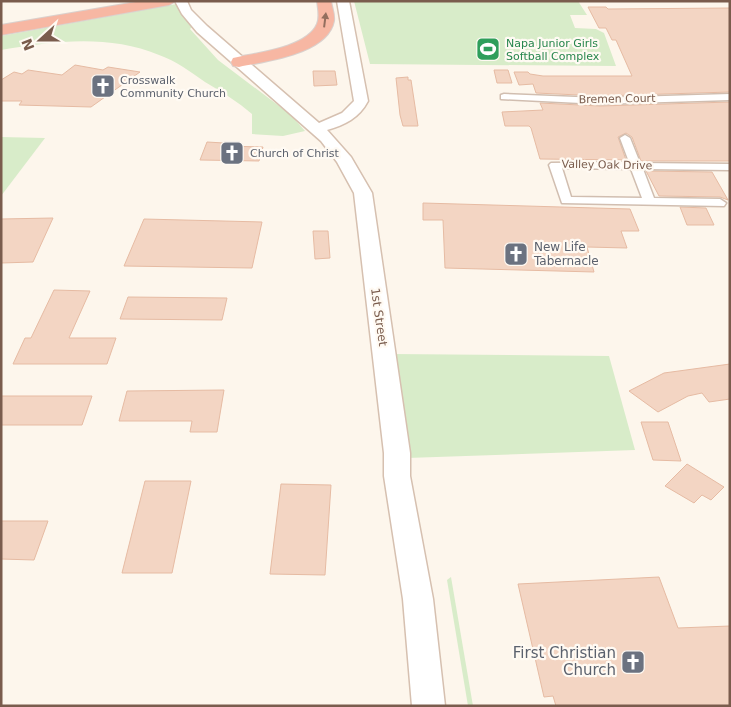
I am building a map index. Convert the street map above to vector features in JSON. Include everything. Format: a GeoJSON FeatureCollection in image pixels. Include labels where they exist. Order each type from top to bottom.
{"type":"FeatureCollection","features":[{"type":"Feature","properties":{"kind":"highway"},"geometry":{"type":"LineString","coordinates":[[1,19],[102,1]]}},
{"type":"Feature","properties":{"kind":"highway"},"geometry":{"type":"LineString","coordinates":[[1,30],[144,1]]}},
{"type":"Feature","properties":{"kind":"highway"},"geometry":{"type":"LineString","coordinates":[[1,30],[169,1]]}},
{"type":"Feature","properties":{"kind":"highway"},"geometry":{"type":"LineString","coordinates":[[235,59],[272,46],[298,35],[306,29],[313,15],[310,1]]}},
{"type":"Feature","properties":{"kind":"highway"},"geometry":{"type":"LineString","coordinates":[[235,59],[290,49],[316,37],[325,25],[324,1]]}},
{"type":"Feature","properties":{"kind":"highway"},"geometry":{"type":"LineString","coordinates":[[1,19],[49,7]]}},
{"type":"Feature","properties":{"kind":"main road"},"geometry":{"type":"LineString","coordinates":[[316,128],[348,115],[357,109],[360,101],[343,1]]}},
{"type":"Feature","properties":{"kind":"main road","name":"1st Street"},"geometry":{"type":"LineString","coordinates":[[182,4],[202,29],[327,138],[345,161],[363,193],[397,453],[397,476],[418,599],[429,706]]}},
{"type":"Feature","properties":{"kind":"street","name":"Bremen Court"},"geometry":{"type":"LineString","coordinates":[[504,97],[593,101],[730,97]]}},
{"type":"Feature","properties":{"kind":"street"},"geometry":{"type":"LineString","coordinates":[[624,138],[649,201]]}},
{"type":"Feature","properties":{"kind":"street","name":"Valley Oak Drive"},"geometry":{"type":"LineString","coordinates":[[720,203],[566,200],[555,165],[730,167]]}},
{"type":"Feature","properties":{"kind":"green space","name":"Napa Junior Girls Softball Complex"},"geometry":{"type":"Polygon","coordinates":[[[354,1],[578,1],[587,15],[570,15],[575,28],[596,29],[604,33],[616,66],[370,64],[354,1]]]}},
{"type":"Feature","properties":{"kind":"green space"},"geometry":{"type":"Polygon","coordinates":[[[182,3],[196,23],[190,29],[218,60],[291,115],[305,131],[283,136],[252,134],[252,114],[241,105],[165,57],[140,48],[121,44],[81,41],[1,50],[1,36],[182,3]]]}},
{"type":"Feature","properties":{"kind":"green space"},"geometry":{"type":"Polygon","coordinates":[[[1,137],[45,138],[1,196],[1,137]]]}},
{"type":"Feature","properties":{"kind":"green space"},"geometry":{"type":"Polygon","coordinates":[[[392,354],[609,356],[635,450],[407,458],[392,354]]]}},
{"type":"Feature","properties":{"kind":"green space"},"geometry":{"type":"Polygon","coordinates":[[[451,577],[473,706],[468,706],[447,580],[451,577]]]}},
{"type":"Feature","properties":{"kind":"building"},"geometry":{"type":"Polygon","coordinates":[[[588,7],[606,7],[608,9],[730,8],[730,92],[600,96],[536,93],[533,84],[519,85],[514,72],[528,72],[543,76],[632,76],[616,40],[612,40],[606,28],[599,28],[588,7]]]}},
{"type":"Feature","properties":{"kind":"building","name":"Crosswalk Community Church"},"geometry":{"type":"Polygon","coordinates":[[[75,65],[103,70],[108,67],[140,72],[91,107],[19,105],[22,101],[1,101],[1,80],[14,72],[22,74],[28,70],[62,75],[75,65]]]}},
{"type":"Feature","properties":{"kind":"building"},"geometry":{"type":"Polygon","coordinates":[[[494,70],[508,70],[512,83],[497,83],[494,70]]]}},
{"type":"Feature","properties":{"kind":"building"},"geometry":{"type":"Polygon","coordinates":[[[313,71],[335,71],[337,85],[314,86],[313,71]]]}},
{"type":"Feature","properties":{"kind":"building"},"geometry":{"type":"Polygon","coordinates":[[[408,77],[408,80],[411,80],[418,126],[403,126],[400,115],[396,78],[408,77]]]}},
{"type":"Feature","properties":{"kind":"building"},"geometry":{"type":"Polygon","coordinates":[[[730,102],[730,161],[641,161],[632,137],[626,133],[618,137],[626,160],[540,159],[531,128],[529,126],[505,126],[502,112],[543,110],[540,103],[600,106],[730,102]]]}},
{"type":"Feature","properties":{"kind":"building","name":"Church of Christ"},"geometry":{"type":"Polygon","coordinates":[[[207,142],[224,143],[223,146],[263,147],[259,161],[200,160],[207,142]]]}},
{"type":"Feature","properties":{"kind":"building"},"geometry":{"type":"Polygon","coordinates":[[[646,171],[712,172],[728,200],[720,197],[659,196],[646,171]]]}},
{"type":"Feature","properties":{"kind":"building"},"geometry":{"type":"Polygon","coordinates":[[[423,203],[630,209],[639,231],[621,231],[627,248],[587,247],[594,272],[445,268],[443,220],[423,220],[423,203]]]}},
{"type":"Feature","properties":{"kind":"building"},"geometry":{"type":"Polygon","coordinates":[[[680,207],[706,208],[714,225],[687,225],[680,207]]]}},
{"type":"Feature","properties":{"kind":"building"},"geometry":{"type":"Polygon","coordinates":[[[53,218],[33,262],[1,263],[1,219],[53,218]]]}},
{"type":"Feature","properties":{"kind":"building"},"geometry":{"type":"Polygon","coordinates":[[[144,219],[262,222],[252,268],[124,266],[144,219]]]}},
{"type":"Feature","properties":{"kind":"building"},"geometry":{"type":"Polygon","coordinates":[[[313,231],[328,231],[330,258],[315,259],[313,231]]]}},
{"type":"Feature","properties":{"kind":"building"},"geometry":{"type":"Polygon","coordinates":[[[54,290],[90,291],[69,338],[116,338],[107,364],[13,364],[25,338],[31,338],[54,290]]]}},
{"type":"Feature","properties":{"kind":"building"},"geometry":{"type":"Polygon","coordinates":[[[128,297],[227,298],[222,320],[120,319],[128,297]]]}},
{"type":"Feature","properties":{"kind":"building"},"geometry":{"type":"Polygon","coordinates":[[[730,364],[730,399],[709,402],[702,393],[688,396],[658,412],[629,391],[664,373],[730,364]]]}},
{"type":"Feature","properties":{"kind":"building"},"geometry":{"type":"Polygon","coordinates":[[[224,390],[217,432],[190,432],[192,421],[119,421],[127,391],[224,390]]]}},
{"type":"Feature","properties":{"kind":"building"},"geometry":{"type":"Polygon","coordinates":[[[1,396],[92,396],[82,425],[1,425],[1,396]]]}},
{"type":"Feature","properties":{"kind":"building"},"geometry":{"type":"Polygon","coordinates":[[[641,422],[668,422],[681,461],[653,460],[641,422]]]}},
{"type":"Feature","properties":{"kind":"building"},"geometry":{"type":"Polygon","coordinates":[[[687,464],[724,487],[711,500],[702,495],[694,503],[665,486],[687,464]]]}},
{"type":"Feature","properties":{"kind":"building"},"geometry":{"type":"Polygon","coordinates":[[[145,481],[191,481],[172,573],[122,573],[145,481]]]}},
{"type":"Feature","properties":{"kind":"building"},"geometry":{"type":"Polygon","coordinates":[[[281,484],[331,485],[325,575],[270,574],[281,484]]]}},
{"type":"Feature","properties":{"kind":"building"},"geometry":{"type":"Polygon","coordinates":[[[1,521],[48,521],[34,560],[1,559],[1,521]]]}},
{"type":"Feature","properties":{"kind":"building","name":"First Christian Church"},"geometry":{"type":"Polygon","coordinates":[[[659,577],[678,628],[730,626],[730,706],[556,706],[553,696],[544,697],[518,584],[659,577]]]}},
{"type":"Feature","properties":{"kind":"place","name":"Napa Junior Girls Softball Complex"},"geometry":{"type":"Point","coordinates":[488,49]}},
{"type":"Feature","properties":{"kind":"place","name":"Crosswalk Community Church"},"geometry":{"type":"Point","coordinates":[103,86]}},
{"type":"Feature","properties":{"kind":"place","name":"Church of Christ"},"geometry":{"type":"Point","coordinates":[232,153]}},
{"type":"Feature","properties":{"kind":"place","name":"New Life Tabernacle"},"geometry":{"type":"Point","coordinates":[516,254]}},
{"type":"Feature","properties":{"kind":"place","name":"First Christian Church"},"geometry":{"type":"Point","coordinates":[633,662]}}]}
